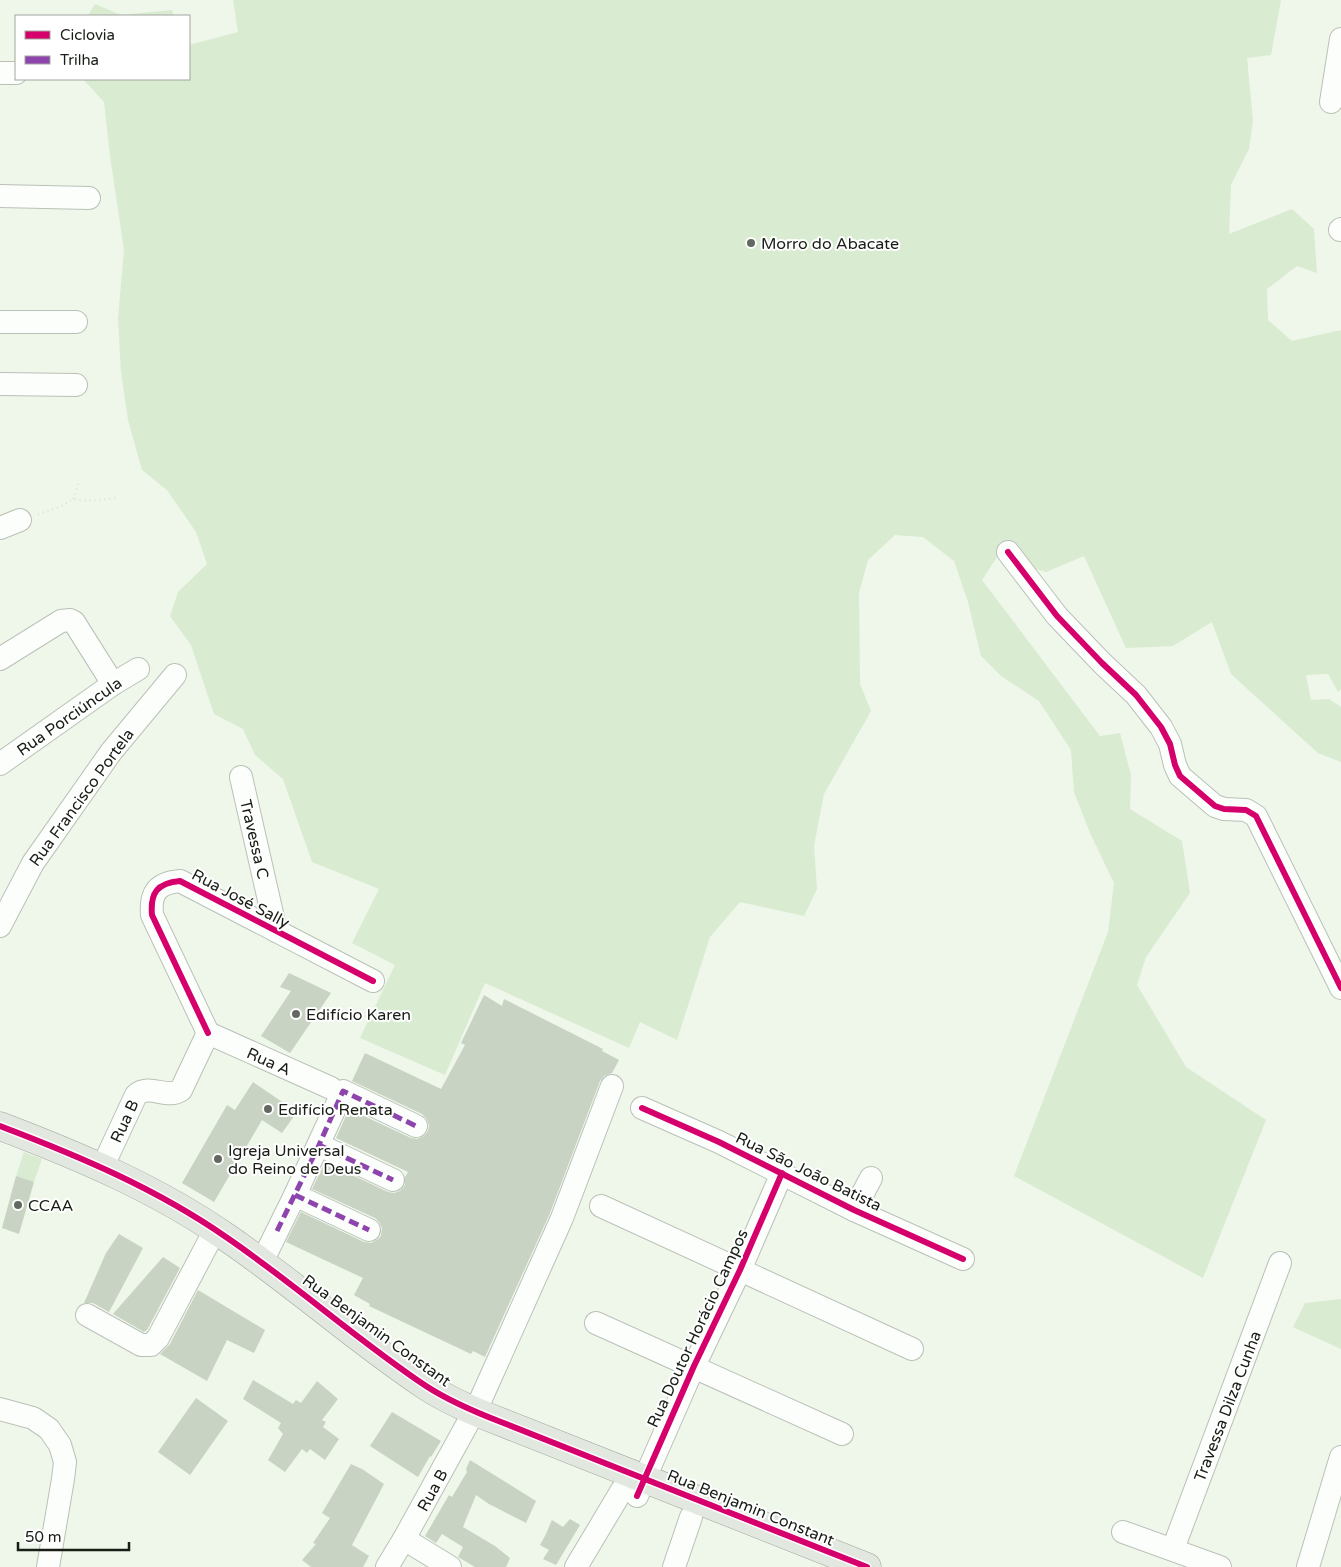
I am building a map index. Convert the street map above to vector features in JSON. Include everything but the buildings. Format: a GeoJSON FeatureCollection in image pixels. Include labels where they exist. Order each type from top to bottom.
{"type":"FeatureCollection","features":[{"type":"Feature","properties":{"kind":"main road","name":"Rua Benjamin Constant"},"geometry":{"type":"LineString","coordinates":[[0,1126],[102,1168],[164,1198],[212,1236],[302,1318],[437,1412],[471,1419],[634,1488],[867,1567]]}},
{"type":"Feature","properties":{"kind":"main road","name":"Rua Benjamin Constant"},"geometry":{"type":"LineString","coordinates":[[212,1236],[262,1262],[471,1419]]}},
{"type":"Feature","properties":{"kind":"main road","name":"Rua Benjamin Constant"},"geometry":{"type":"LineString","coordinates":[[634,1488],[691,1518],[820,1567]]}},
{"type":"Feature","properties":{"kind":"street"},"geometry":{"type":"LineString","coordinates":[[1331,102],[1341,39]]}},
{"type":"Feature","properties":{"kind":"street"},"geometry":{"type":"LineString","coordinates":[[0,73],[15,73]]}},
{"type":"Feature","properties":{"kind":"street"},"geometry":{"type":"LineString","coordinates":[[0,196],[89,198]]}},
{"type":"Feature","properties":{"kind":"street"},"geometry":{"type":"LineString","coordinates":[[0,322],[76,322]]}},
{"type":"Feature","properties":{"kind":"street"},"geometry":{"type":"LineString","coordinates":[[0,384],[76,385]]}},
{"type":"Feature","properties":{"kind":"street"},"geometry":{"type":"LineString","coordinates":[[1008,552],[1057,616],[1136,695],[1162,727],[1170,744],[1180,776],[1215,806],[1224,809],[1246,810],[1256,816],[1341,988]]}},
{"type":"Feature","properties":{"kind":"street"},"geometry":{"type":"LineString","coordinates":[[0,659],[61,621],[70,620],[74,622],[113,684]]}},
{"type":"Feature","properties":{"kind":"street","name":"Rua Porciúncula"},"geometry":{"type":"LineString","coordinates":[[0,764],[113,684],[138,669]]}},
{"type":"Feature","properties":{"kind":"street","name":"Rua Francisco Portela"},"geometry":{"type":"LineString","coordinates":[[0,926],[33,863],[111,752],[175,675]]}},
{"type":"Feature","properties":{"kind":"street","name":"Travessa C"},"geometry":{"type":"LineString","coordinates":[[241,777],[276,931]]}},
{"type":"Feature","properties":{"kind":"street","name":"Rua José Sally"},"geometry":{"type":"LineString","coordinates":[[208,1032],[152,915],[150,900],[156,889],[169,882],[180,881],[373,981]]}},
{"type":"Feature","properties":{"kind":"street","name":"Rua A"},"geometry":{"type":"LineString","coordinates":[[208,1032],[332,1088]]}},
{"type":"Feature","properties":{"kind":"street","name":"Rua B"},"geometry":{"type":"LineString","coordinates":[[102,1168],[136,1094],[146,1089],[173,1093],[181,1090],[208,1032]]}},
{"type":"Feature","properties":{"kind":"street","name":"Rua B"},"geometry":{"type":"LineString","coordinates":[[387,1567],[471,1419],[562,1218],[612,1086]]}},
{"type":"Feature","properties":{"kind":"street"},"geometry":{"type":"LineString","coordinates":[[262,1262],[296,1195],[343,1091],[416,1126]]}},
{"type":"Feature","properties":{"kind":"street","name":"Rua São João Batista"},"geometry":{"type":"LineString","coordinates":[[642,1108],[719,1142],[854,1210],[963,1259]]}},
{"type":"Feature","properties":{"kind":"street"},"geometry":{"type":"LineString","coordinates":[[319,1145],[393,1180]]}},
{"type":"Feature","properties":{"kind":"street","name":"Rua Doutor Horácio Campos"},"geometry":{"type":"LineString","coordinates":[[576,1567],[634,1488],[740,1270],[782,1173]]}},
{"type":"Feature","properties":{"kind":"street"},"geometry":{"type":"LineString","coordinates":[[854,1210],[871,1178]]}},
{"type":"Feature","properties":{"kind":"street"},"geometry":{"type":"LineString","coordinates":[[296,1195],[369,1230]]}},
{"type":"Feature","properties":{"kind":"street"},"geometry":{"type":"LineString","coordinates":[[601,1206],[912,1349]]}},
{"type":"Feature","properties":{"kind":"street"},"geometry":{"type":"LineString","coordinates":[[87,1315],[141,1345],[151,1344],[158,1338],[212,1236]]}},
{"type":"Feature","properties":{"kind":"street","name":"Travessa Dilza Cunha"},"geometry":{"type":"LineString","coordinates":[[1173,1549],[1280,1263]]}},
{"type":"Feature","properties":{"kind":"street"},"geometry":{"type":"LineString","coordinates":[[596,1323],[842,1434]]}},
{"type":"Feature","properties":{"kind":"street"},"geometry":{"type":"LineString","coordinates":[[0,1408],[33,1418],[49,1429],[60,1445],[64,1462],[63,1479],[48,1567]]}},
{"type":"Feature","properties":{"kind":"street"},"geometry":{"type":"LineString","coordinates":[[1308,1567],[1341,1457]]}},
{"type":"Feature","properties":{"kind":"street"},"geometry":{"type":"LineString","coordinates":[[674,1567],[691,1518]]}},
{"type":"Feature","properties":{"kind":"street"},"geometry":{"type":"LineString","coordinates":[[1124,1532],[1219,1567]]}},
{"type":"Feature","properties":{"kind":"street"},"geometry":{"type":"LineString","coordinates":[[404,1538],[450,1567]]}},
{"type":"Feature","properties":{"kind":"path"},"geometry":{"type":"LineString","coordinates":[[10,524],[60,507],[73,499],[79,482]]}},
{"type":"Feature","properties":{"kind":"path"},"geometry":{"type":"LineString","coordinates":[[73,499],[86,501],[117,498]]}},
{"type":"Feature","properties":{"kind":"path"},"geometry":{"type":"LineString","coordinates":[[20,1177],[26,1160]]}},
{"type":"Feature","properties":{"kind":"green space"},"geometry":{"type":"Polygon","coordinates":[[[233,0],[1281,0],[1271,55],[1247,58],[1253,121],[1249,149],[1231,185],[1229,234],[1292,209],[1314,229],[1317,273],[1297,266],[1267,289],[1268,320],[1292,341],[1341,330],[1341,689],[1338,692],[1328,674],[1306,675],[1311,700],[1329,699],[1341,707],[1341,762],[1318,753],[1231,674],[1212,622],[1173,646],[1126,648],[1084,556],[1046,572],[997,557],[982,580],[1100,736],[1120,733],[1131,775],[1130,809],[1182,841],[1190,893],[1146,957],[1137,985],[1186,1067],[1266,1120],[1203,1278],[1014,1176],[1108,932],[1114,883],[1090,833],[1074,792],[1071,750],[1039,701],[1001,676],[981,656],[968,602],[954,561],[923,537],[895,535],[868,560],[859,593],[860,684],[871,711],[824,794],[814,846],[817,889],[804,916],[740,902],[710,937],[677,1040],[640,1022],[629,1048],[485,983],[445,1075],[360,1038],[395,965],[352,943],[379,889],[312,862],[283,779],[255,755],[243,729],[214,714],[191,645],[170,616],[178,592],[207,564],[196,532],[167,490],[142,470],[128,420],[121,372],[118,319],[124,250],[104,102],[84,80],[190,80],[190,45],[238,32],[233,0]]]}},
{"type":"Feature","properties":{"kind":"green space"},"geometry":{"type":"Polygon","coordinates":[[[95,4],[121,15],[89,15],[95,4]]]}},
{"type":"Feature","properties":{"kind":"green space"},"geometry":{"type":"Polygon","coordinates":[[[172,10],[174,15],[121,15],[172,10]]]}},
{"type":"Feature","properties":{"kind":"green space"},"geometry":{"type":"Polygon","coordinates":[[[24,1152],[42,1159],[34,1182],[16,1176],[24,1152]]]}},
{"type":"Feature","properties":{"kind":"green space"},"geometry":{"type":"Polygon","coordinates":[[[1341,1299],[1341,1349],[1293,1327],[1305,1303],[1341,1299]]]}},
{"type":"Feature","properties":{"kind":"marked path"},"geometry":{"type":"LineString","coordinates":[[277,1231],[343,1091],[416,1126]]}},
{"type":"Feature","properties":{"kind":"marked path"},"geometry":{"type":"LineString","coordinates":[[319,1145],[393,1180]]}},
{"type":"Feature","properties":{"kind":"marked path"},"geometry":{"type":"LineString","coordinates":[[295,1195],[369,1230]]}},
{"type":"Feature","properties":{"kind":"cycle path"},"geometry":{"type":"LineString","coordinates":[[1008,552],[1057,616],[1136,695],[1161,727],[1170,744],[1180,776],[1215,806],[1224,809],[1246,810],[1256,816],[1341,988]]}},
{"type":"Feature","properties":{"kind":"cycle path"},"geometry":{"type":"LineString","coordinates":[[208,1033],[152,915],[152,901],[157,890],[172,882],[180,881],[373,981]]}},
{"type":"Feature","properties":{"kind":"cycle path"},"geometry":{"type":"LineString","coordinates":[[642,1108],[719,1142],[854,1210],[963,1259]]}},
{"type":"Feature","properties":{"kind":"cycle path"},"geometry":{"type":"LineString","coordinates":[[0,1126],[59,1149],[117,1175],[200,1220],[252,1255],[400,1368],[426,1386],[453,1401],[491,1418],[867,1567]]}},
{"type":"Feature","properties":{"kind":"cycle path"},"geometry":{"type":"LineString","coordinates":[[637,1496],[782,1173]]}},
{"type":"Feature","properties":{"kind":"place","name":"Morro do Abacate"},"geometry":{"type":"Point","coordinates":[751,243]}},
{"type":"Feature","properties":{"kind":"place","name":"Edifício Karen"},"geometry":{"type":"Point","coordinates":[296,1014]}},
{"type":"Feature","properties":{"kind":"place","name":"Edifício Renata"},"geometry":{"type":"Point","coordinates":[268,1109]}},
{"type":"Feature","properties":{"kind":"place","name":"Igreja Universal do Reino de Deus"},"geometry":{"type":"Point","coordinates":[218,1159]}},
{"type":"Feature","properties":{"kind":"place","name":"CCAA"},"geometry":{"type":"Point","coordinates":[18,1205]}}]}
